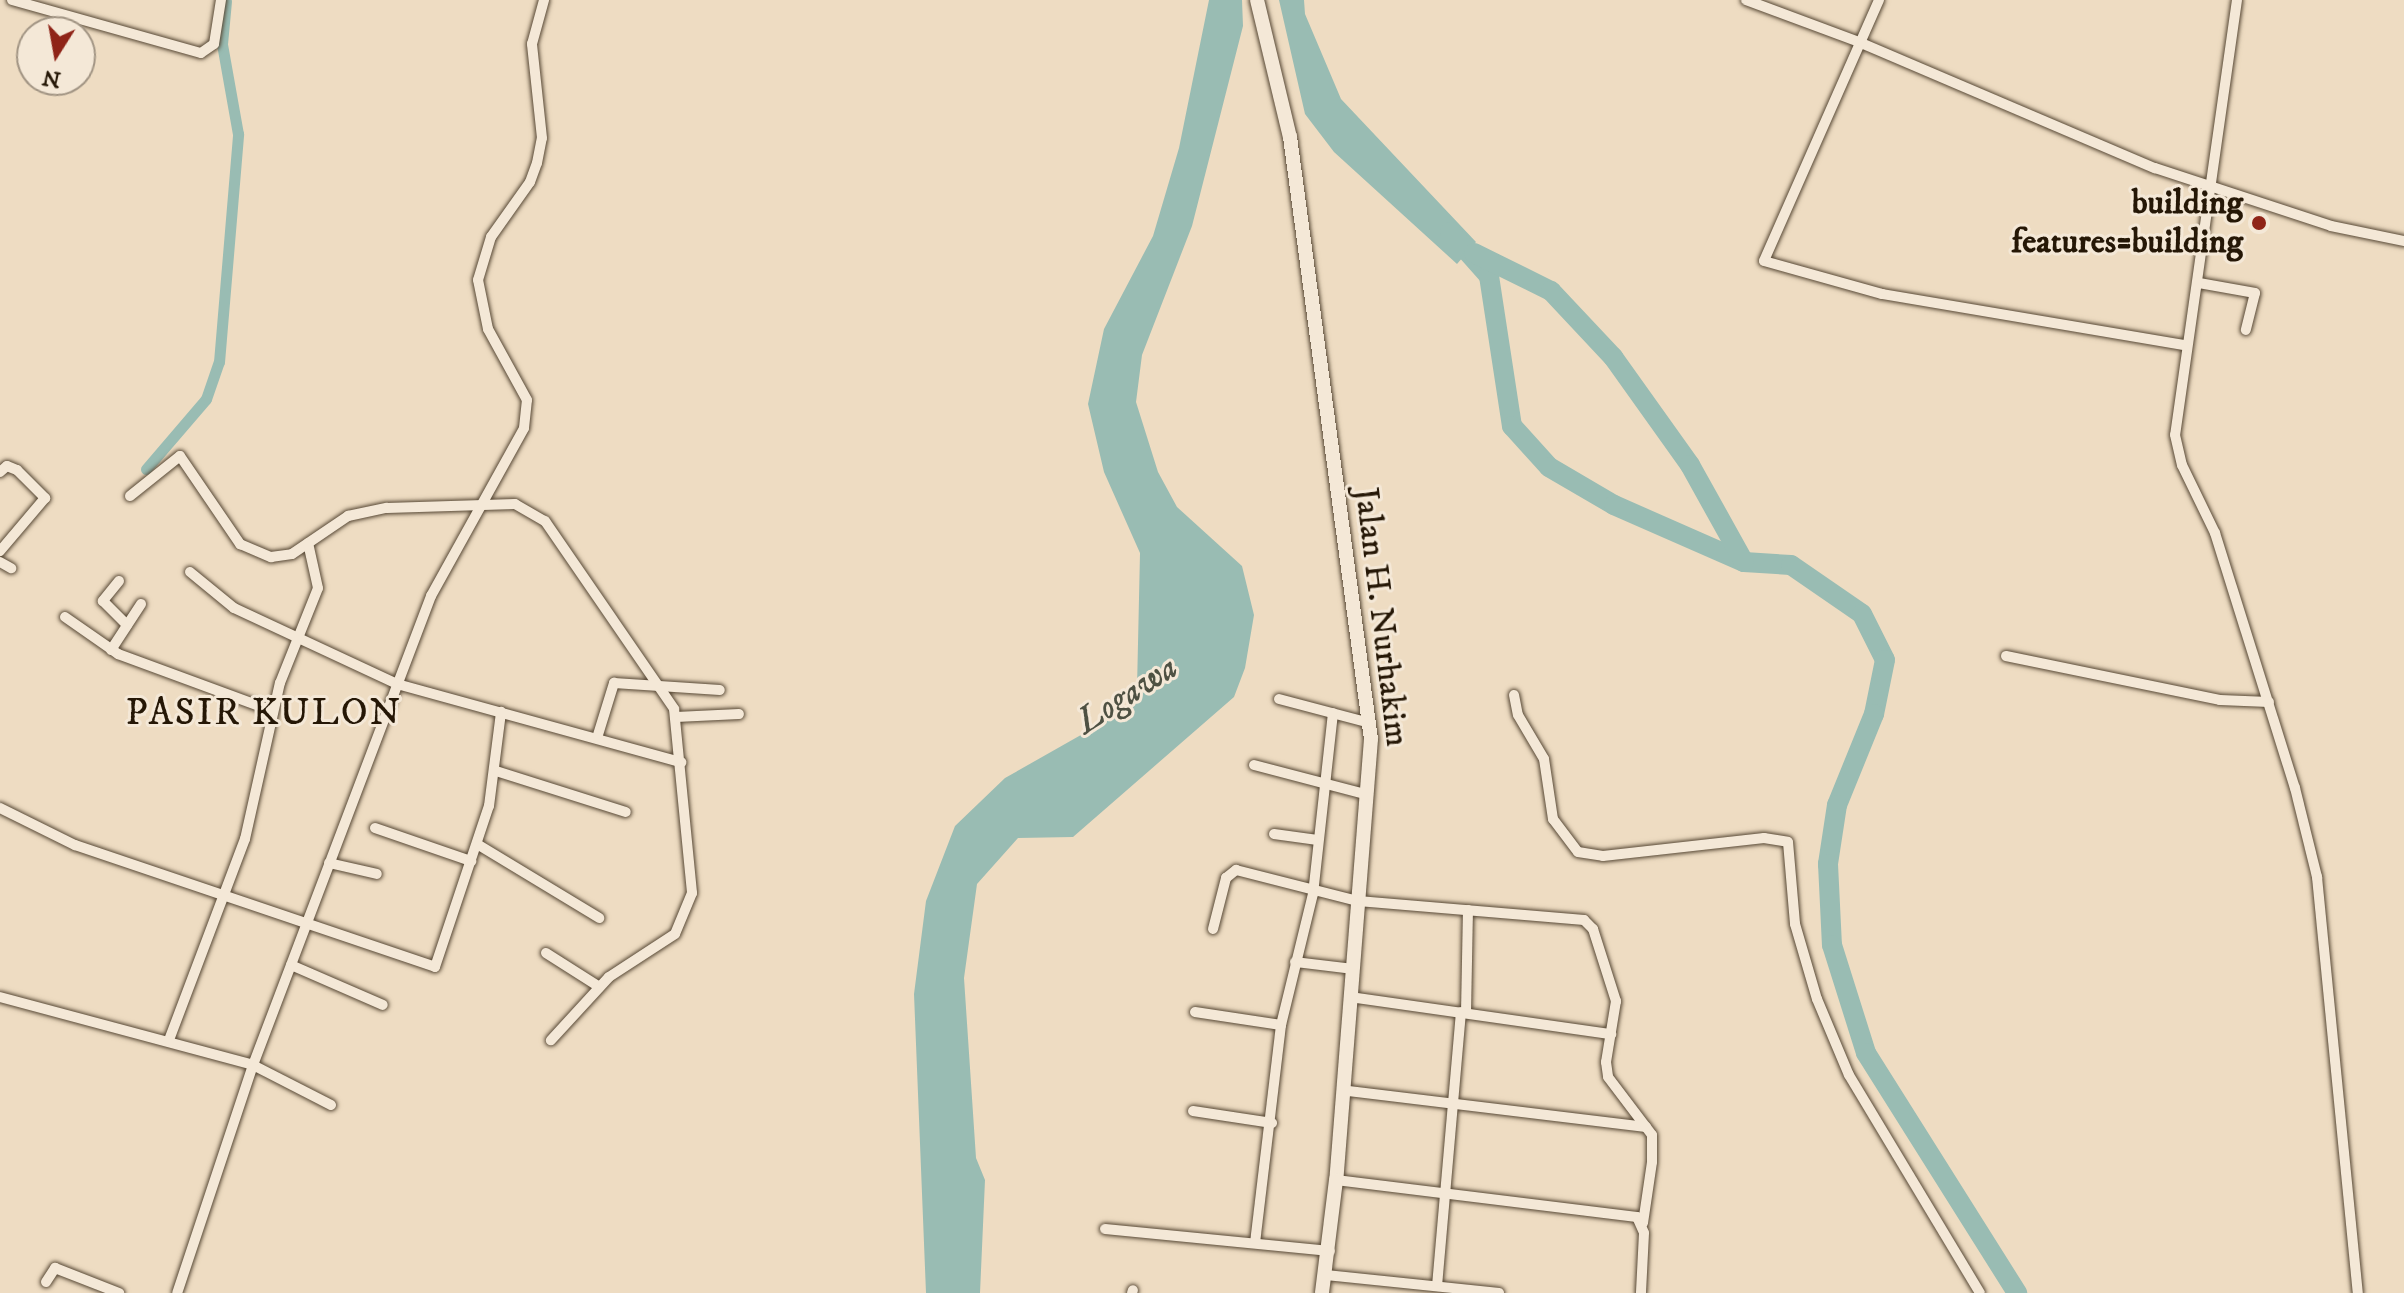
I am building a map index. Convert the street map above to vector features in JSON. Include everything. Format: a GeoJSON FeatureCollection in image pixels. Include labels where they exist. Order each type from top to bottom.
{"type":"FeatureCollection","features":[{"type":"Feature","properties":{"kind":"main road","name":"Jalan H. Nurhakim"},"geometry":{"type":"LineString","coordinates":[[1257,0],[1290,137],[1370,723],[1368,795],[1336,1180],[1330,1251],[1322,1293]]}},
{"type":"Feature","properties":{"kind":"street"},"geometry":{"type":"LineString","coordinates":[[12,0],[201,53],[214,44],[221,0]]}},
{"type":"Feature","properties":{"kind":"street"},"geometry":{"type":"LineString","coordinates":[[177,1293],[253,1065],[435,586],[519,441],[527,413],[520,381],[484,317],[478,280],[491,237],[530,182],[537,163],[542,138],[532,44],[544,0]]}},
{"type":"Feature","properties":{"kind":"street"},"geometry":{"type":"LineString","coordinates":[[1746,0],[1859,42],[2214,190],[2331,226],[2404,241]]}},
{"type":"Feature","properties":{"kind":"street"},"geometry":{"type":"LineString","coordinates":[[1879,0],[1764,261],[1882,294],[2185,345]]}},
{"type":"Feature","properties":{"kind":"street"},"geometry":{"type":"LineString","coordinates":[[2237,0],[2214,190],[2175,414],[2178,450],[2215,533],[2269,702],[2317,877],[2358,1293]]}},
{"type":"Feature","properties":{"kind":"street"},"geometry":{"type":"LineString","coordinates":[[2199,283],[2255,293],[2246,330]]}},
{"type":"Feature","properties":{"kind":"street"},"geometry":{"type":"LineString","coordinates":[[130,496],[184,461],[229,530],[249,551],[271,557],[311,548],[358,512],[524,506],[545,521],[676,717],[677,761],[692,893],[684,921],[675,934],[593,983],[551,1040]]}},
{"type":"Feature","properties":{"kind":"street"},"geometry":{"type":"LineString","coordinates":[[0,472],[7,466],[17,470],[45,498],[0,551]]}},
{"type":"Feature","properties":{"kind":"street"},"geometry":{"type":"LineString","coordinates":[[169,1040],[226,897],[249,825],[273,711],[296,641],[318,588],[311,548]]}},
{"type":"Feature","properties":{"kind":"street"},"geometry":{"type":"LineString","coordinates":[[0,562],[11,568]]}},
{"type":"Feature","properties":{"kind":"street"},"geometry":{"type":"LineString","coordinates":[[190,572],[234,608],[296,641],[397,684],[677,761]]}},
{"type":"Feature","properties":{"kind":"street"},"geometry":{"type":"LineString","coordinates":[[119,581],[103,601],[127,625]]}},
{"type":"Feature","properties":{"kind":"street"},"geometry":{"type":"LineString","coordinates":[[111,650],[141,604]]}},
{"type":"Feature","properties":{"kind":"street"},"geometry":{"type":"LineString","coordinates":[[65,617],[111,650],[273,711]]}},
{"type":"Feature","properties":{"kind":"street"},"geometry":{"type":"LineString","coordinates":[[2006,656],[2220,700],[2269,702]]}},
{"type":"Feature","properties":{"kind":"street"},"geometry":{"type":"LineString","coordinates":[[597,738],[611,685],[654,684],[720,690]]}},
{"type":"Feature","properties":{"kind":"street"},"geometry":{"type":"LineString","coordinates":[[1514,695],[1518,715],[1544,759],[1553,819],[1578,852],[1603,856],[1764,838],[1788,842],[1795,924],[1817,999],[1849,1075],[1980,1293]]}},
{"type":"Feature","properties":{"kind":"street"},"geometry":{"type":"LineString","coordinates":[[1279,699],[1370,723]]}},
{"type":"Feature","properties":{"kind":"street"},"geometry":{"type":"LineString","coordinates":[[0,808],[75,845],[226,897],[307,921],[435,967],[477,844],[496,771],[501,712]]}},
{"type":"Feature","properties":{"kind":"street"},"geometry":{"type":"LineString","coordinates":[[1255,1243],[1272,1123],[1281,1025],[1313,894],[1333,713]]}},
{"type":"Feature","properties":{"kind":"street"},"geometry":{"type":"LineString","coordinates":[[676,717],[739,714]]}},
{"type":"Feature","properties":{"kind":"street"},"geometry":{"type":"LineString","coordinates":[[1254,765],[1368,795]]}},
{"type":"Feature","properties":{"kind":"street"},"geometry":{"type":"LineString","coordinates":[[496,771],[626,812]]}},
{"type":"Feature","properties":{"kind":"street"},"geometry":{"type":"LineString","coordinates":[[375,828],[471,861]]}},
{"type":"Feature","properties":{"kind":"street"},"geometry":{"type":"LineString","coordinates":[[1274,834],[1318,840]]}},
{"type":"Feature","properties":{"kind":"street"},"geometry":{"type":"LineString","coordinates":[[477,844],[599,918]]}},
{"type":"Feature","properties":{"kind":"street"},"geometry":{"type":"LineString","coordinates":[[329,863],[377,874]]}},
{"type":"Feature","properties":{"kind":"street"},"geometry":{"type":"LineString","coordinates":[[1213,929],[1232,872],[1313,894],[1358,901],[1589,924],[1616,1001],[1608,1077],[1652,1135],[1652,1162],[1643,1223],[1641,1293]]}},
{"type":"Feature","properties":{"kind":"street"},"geometry":{"type":"LineString","coordinates":[[1439,1288],[1453,1104],[1464,1012],[1468,910]]}},
{"type":"Feature","properties":{"kind":"street"},"geometry":{"type":"LineString","coordinates":[[546,953],[593,983]]}},
{"type":"Feature","properties":{"kind":"street"},"geometry":{"type":"LineString","coordinates":[[1295,962],[1353,969]]}},
{"type":"Feature","properties":{"kind":"street"},"geometry":{"type":"LineString","coordinates":[[291,965],[383,1005]]}},
{"type":"Feature","properties":{"kind":"street"},"geometry":{"type":"LineString","coordinates":[[0,997],[253,1065],[331,1105]]}},
{"type":"Feature","properties":{"kind":"street"},"geometry":{"type":"LineString","coordinates":[[1350,997],[1611,1034]]}},
{"type":"Feature","properties":{"kind":"street"},"geometry":{"type":"LineString","coordinates":[[1195,1012],[1281,1025]]}},
{"type":"Feature","properties":{"kind":"street"},"geometry":{"type":"LineString","coordinates":[[1342,1090],[1646,1127]]}},
{"type":"Feature","properties":{"kind":"street"},"geometry":{"type":"LineString","coordinates":[[1193,1111],[1272,1123]]}},
{"type":"Feature","properties":{"kind":"street"},"geometry":{"type":"LineString","coordinates":[[1336,1180],[1587,1209],[1643,1223]]}},
{"type":"Feature","properties":{"kind":"street"},"geometry":{"type":"LineString","coordinates":[[1105,1229],[1330,1251]]}},
{"type":"Feature","properties":{"kind":"street"},"geometry":{"type":"LineString","coordinates":[[46,1282],[55,1268],[119,1293]]}},
{"type":"Feature","properties":{"kind":"street"},"geometry":{"type":"LineString","coordinates":[[1326,1275],[1499,1293]]}},
{"type":"Feature","properties":{"kind":"water"},"geometry":{"type":"Polygon","coordinates":[[[1209,0],[1242,0],[1243,26],[1192,226],[1142,355],[1136,402],[1158,472],[1177,507],[1242,566],[1254,615],[1245,668],[1234,697],[1073,837],[1018,838],[977,884],[964,978],[976,1158],[985,1180],[980,1293],[926,1293],[914,994],[926,901],[955,826],[1005,778],[1125,710],[1137,688],[1140,553],[1104,472],[1088,404],[1104,329],[1153,236],[1179,148],[1209,0]]]}},
{"type":"Feature","properties":{"kind":"water"},"geometry":{"type":"Polygon","coordinates":[[[1279,0],[1304,0],[1305,14],[1341,99],[1476,242],[1457,264],[1334,152],[1305,114],[1279,0]]]}},
{"type":"Feature","properties":{"kind":"waterway"},"geometry":{"type":"LineString","coordinates":[[146,469],[206,399],[219,362],[238,134],[222,44],[226,1]]}},
{"type":"Feature","properties":{"kind":"waterway"},"geometry":{"type":"LineString","coordinates":[[1450,232],[1489,276],[1512,426],[1549,467],[1614,505],[1744,562],[1791,565],[1862,614],[1885,660],[1874,714],[1837,805],[1828,864],[1832,945],[1866,1053],[2017,1293]]}},
{"type":"Feature","properties":{"kind":"waterway"},"geometry":{"type":"LineString","coordinates":[[1474,253],[1551,291],[1613,357],[1690,465],[1744,562]]}},
{"type":"Feature","properties":{"kind":"place","name":"building features=building"},"geometry":{"type":"Point","coordinates":[2259,223]}},
{"type":"Feature","properties":{"kind":"district","name":"PASIR KULON"},"geometry":{"type":"Point","coordinates":[264,714]}},
{"type":"Feature","properties":{"kind":"water label","name":"Logawa"},"geometry":{"type":"Point","coordinates":[1127,695]}}]}
